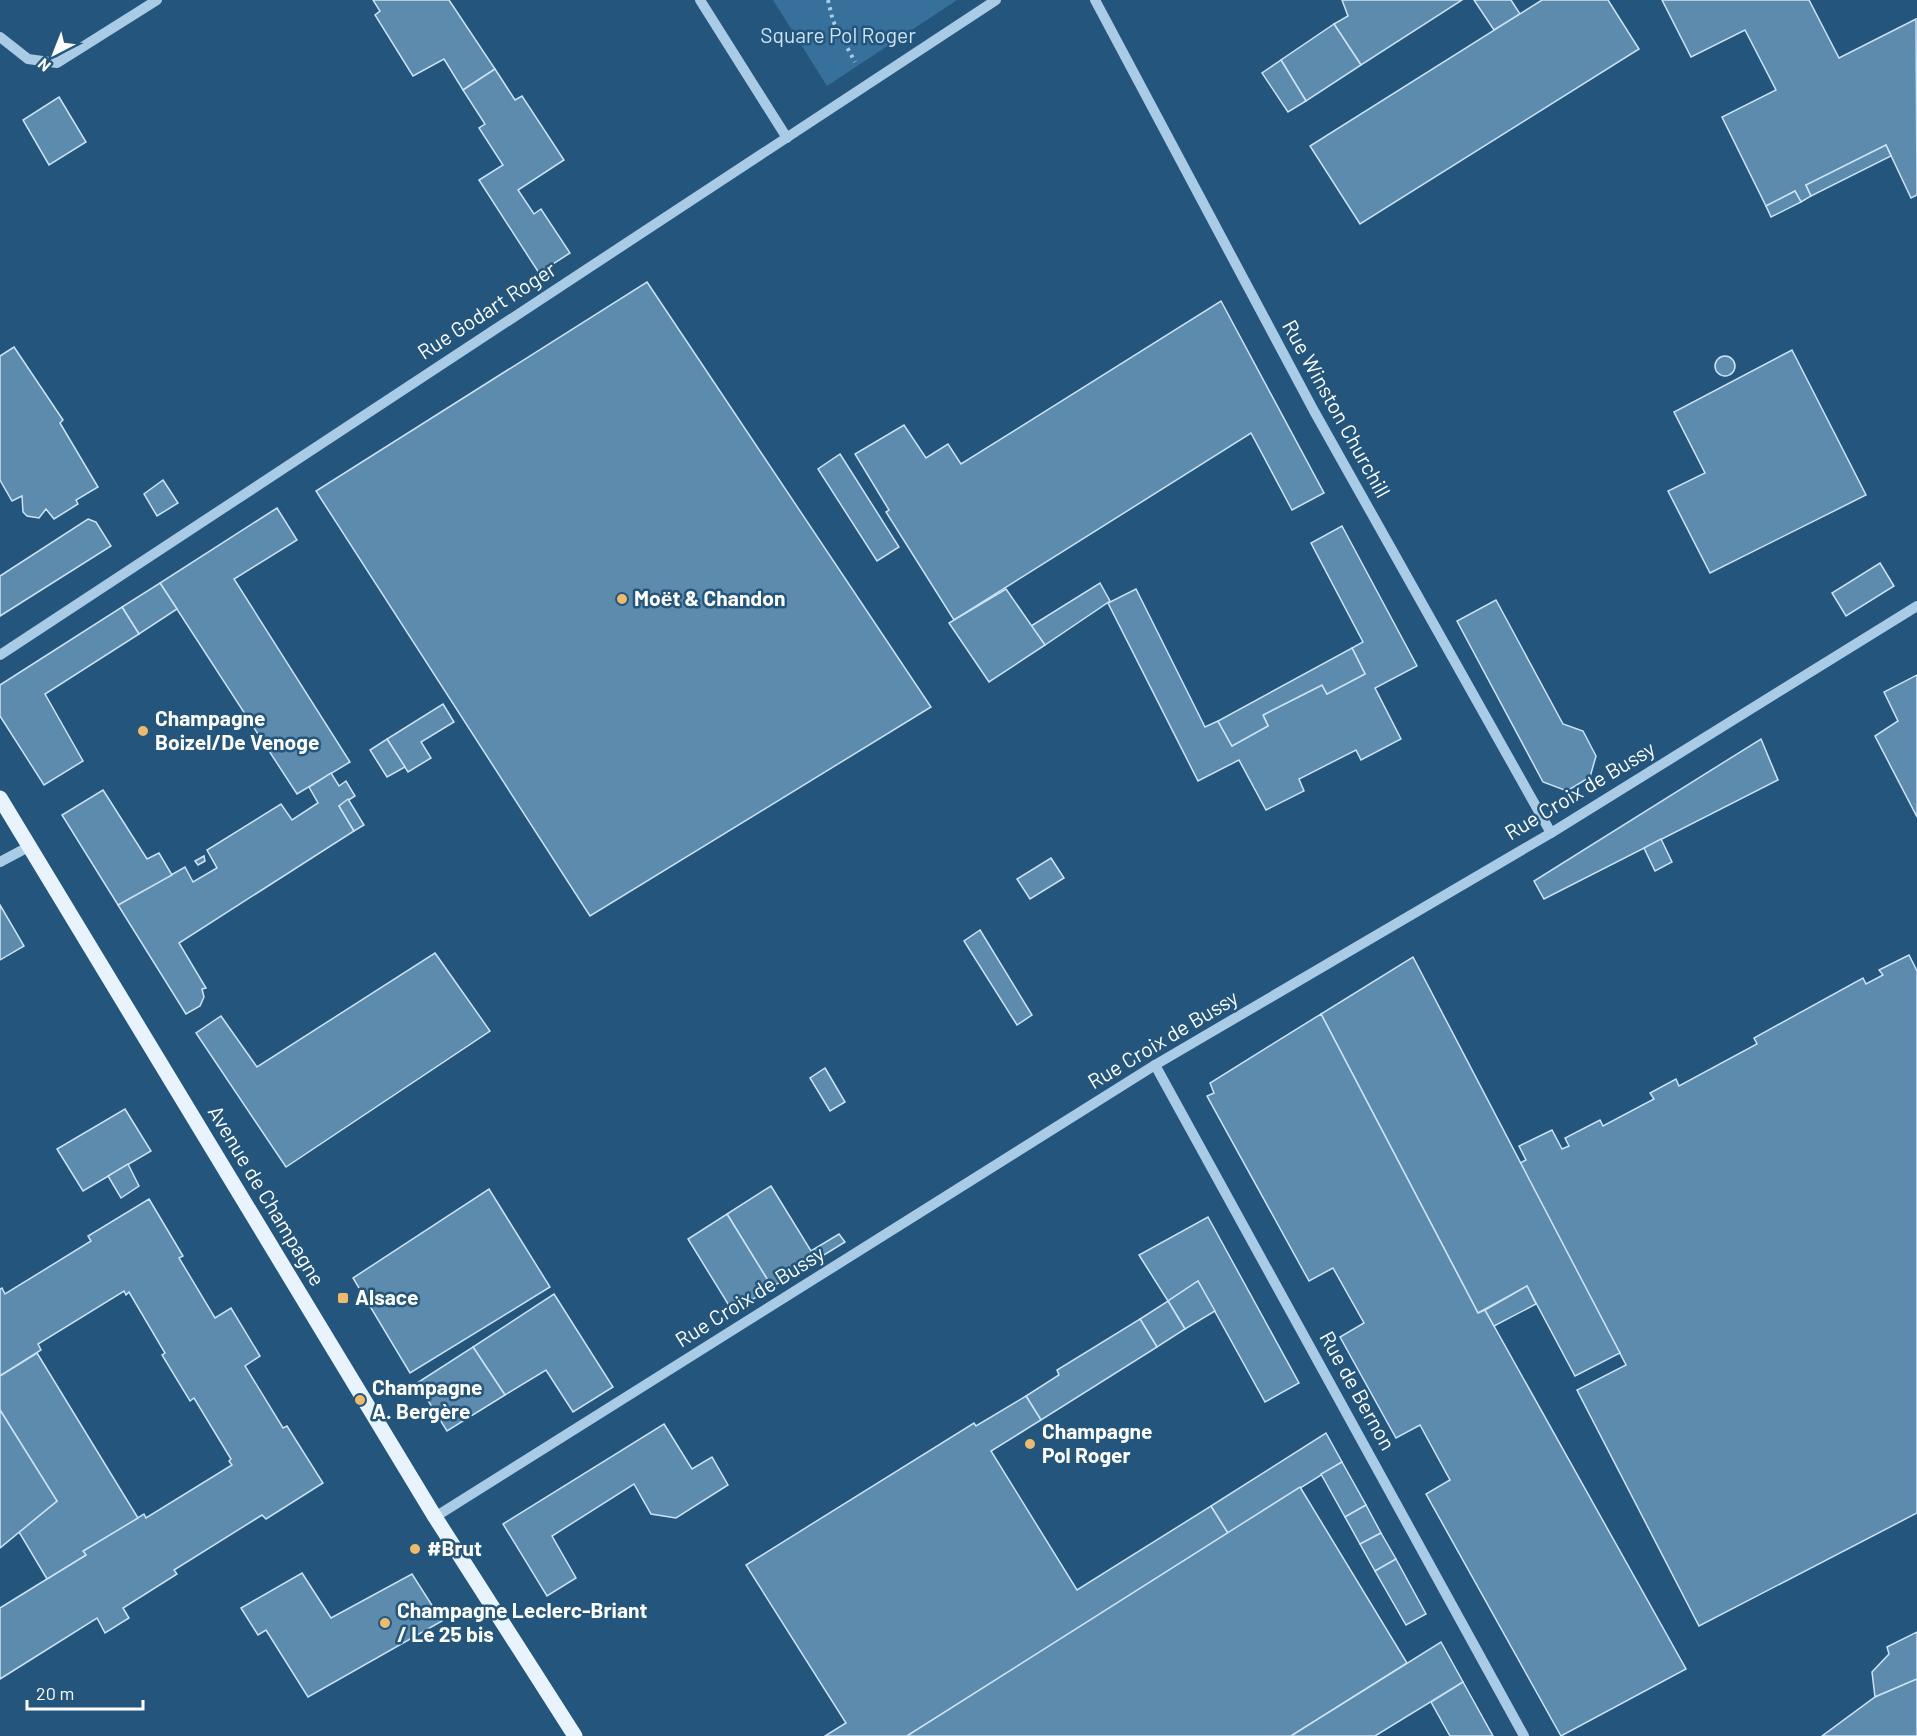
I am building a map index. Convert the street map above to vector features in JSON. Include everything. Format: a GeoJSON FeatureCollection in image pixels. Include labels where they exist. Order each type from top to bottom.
{"type":"FeatureCollection","features":[{"type":"Feature","properties":{"kind":"main road","name":"Avenue de Champagne"},"geometry":{"type":"LineString","coordinates":[[0,798],[435,1517],[575,1736]]}},
{"type":"Feature","properties":{"kind":"street"},"geometry":{"type":"LineString","coordinates":[[0,37],[28,58],[57,63],[157,0]]}},
{"type":"Feature","properties":{"kind":"street"},"geometry":{"type":"LineString","coordinates":[[700,0],[787,138]]}},
{"type":"Feature","properties":{"kind":"street","name":"Rue Godart Roger"},"geometry":{"type":"LineString","coordinates":[[0,656],[996,0]]}},
{"type":"Feature","properties":{"kind":"street","name":"Rue Winston Churchill"},"geometry":{"type":"LineString","coordinates":[[1095,0],[1314,411],[1551,833]]}},
{"type":"Feature","properties":{"kind":"street","name":"Rue Croix de Bussy"},"geometry":{"type":"LineString","coordinates":[[435,1517],[1155,1065],[1551,833],[1917,606]]}},
{"type":"Feature","properties":{"kind":"street"},"geometry":{"type":"LineString","coordinates":[[0,862],[30,846]]}},
{"type":"Feature","properties":{"kind":"street","name":"Rue de Bernon"},"geometry":{"type":"LineString","coordinates":[[1155,1065],[1524,1736]]}},
{"type":"Feature","properties":{"kind":"path"},"geometry":{"type":"LineString","coordinates":[[828,0],[833,21],[867,85]]}},
{"type":"Feature","properties":{"kind":"green space","name":"Square Pol Roger"},"geometry":{"type":"Polygon","coordinates":[[[773,0],[957,0],[827,86],[773,0]]]}},
{"type":"Feature","properties":{"kind":"building"},"geometry":{"type":"Polygon","coordinates":[[[373,0],[449,0],[495,69],[463,90],[444,59],[413,76],[375,15],[380,11],[373,0]]]}},
{"type":"Feature","properties":{"kind":"building"},"geometry":{"type":"Polygon","coordinates":[[[1342,0],[1462,0],[1361,65],[1334,24],[1348,16],[1342,0]]]}},
{"type":"Feature","properties":{"kind":"building"},"geometry":{"type":"Polygon","coordinates":[[[1474,0],[1511,0],[1520,14],[1494,30],[1474,0]]]}},
{"type":"Feature","properties":{"kind":"building"},"geometry":{"type":"Polygon","coordinates":[[[1542,0],[1608,0],[1639,49],[1360,224],[1310,146],[1542,0]]]}},
{"type":"Feature","properties":{"kind":"building"},"geometry":{"type":"Polygon","coordinates":[[[1662,0],[1809,0],[1839,58],[1916,19],[1917,195],[1911,198],[1886,145],[1806,185],[1811,196],[1801,202],[1795,191],[1766,206],[1722,117],[1776,90],[1745,30],[1691,57],[1662,0]]]}},
{"type":"Feature","properties":{"kind":"building"},"geometry":{"type":"Polygon","coordinates":[[[1334,24],[1361,65],[1306,101],[1281,60],[1334,24]]]}},
{"type":"Feature","properties":{"kind":"building"},"geometry":{"type":"Polygon","coordinates":[[[1281,60],[1306,101],[1288,112],[1262,73],[1281,60]]]}},
{"type":"Feature","properties":{"kind":"building"},"geometry":{"type":"Polygon","coordinates":[[[495,69],[515,100],[522,96],[564,160],[518,190],[534,214],[541,209],[570,253],[539,273],[479,180],[503,165],[479,128],[485,124],[463,90],[495,69]]]}},
{"type":"Feature","properties":{"kind":"building"},"geometry":{"type":"Polygon","coordinates":[[[59,97],[86,142],[49,165],[23,120],[59,97]]]}},
{"type":"Feature","properties":{"kind":"building"},"geometry":{"type":"Polygon","coordinates":[[[1886,145],[1891,156],[1811,196],[1806,185],[1886,145]]]}},
{"type":"Feature","properties":{"kind":"building"},"geometry":{"type":"Polygon","coordinates":[[[1795,191],[1801,202],[1771,217],[1766,206],[1795,191]]]}},
{"type":"Feature","properties":{"kind":"building","name":"Moёt & Chandon"},"geometry":{"type":"Polygon","coordinates":[[[647,282],[931,707],[590,916],[316,491],[647,282]]]}},
{"type":"Feature","properties":{"kind":"building"},"geometry":{"type":"Polygon","coordinates":[[[1221,301],[1324,493],[1292,510],[1251,433],[954,620],[886,512],[889,510],[855,454],[904,425],[926,458],[948,444],[961,464],[1221,301]]]}},
{"type":"Feature","properties":{"kind":"building"},"geometry":{"type":"Polygon","coordinates":[[[14,347],[63,420],[60,423],[98,487],[76,500],[78,504],[54,519],[46,509],[39,518],[27,516],[23,512],[22,496],[12,501],[0,480],[0,356],[14,347]]]}},
{"type":"Feature","properties":{"kind":"building"},"geometry":{"type":"Polygon","coordinates":[[[1792,350],[1866,495],[1710,573],[1668,491],[1705,473],[1674,412],[1792,350]]]}},
{"type":"Feature","properties":{"kind":"building"},"geometry":{"type":"Polygon","coordinates":[[[1725,356],[1732,359],[1735,366],[1732,373],[1725,376],[1718,373],[1715,366],[1718,359],[1725,356]]]}},
{"type":"Feature","properties":{"kind":"building"},"geometry":{"type":"Polygon","coordinates":[[[840,454],[899,547],[877,561],[818,469],[840,454]]]}},
{"type":"Feature","properties":{"kind":"building"},"geometry":{"type":"Polygon","coordinates":[[[163,480],[178,503],[157,516],[144,494],[163,480]]]}},
{"type":"Feature","properties":{"kind":"building"},"geometry":{"type":"Polygon","coordinates":[[[277,508],[297,540],[234,579],[350,762],[297,794],[160,583],[277,508]]]}},
{"type":"Feature","properties":{"kind":"building"},"geometry":{"type":"Polygon","coordinates":[[[88,519],[96,522],[111,546],[0,616],[0,576],[88,519]]]}},
{"type":"Feature","properties":{"kind":"building"},"geometry":{"type":"Polygon","coordinates":[[[1342,526],[1417,666],[1375,688],[1401,739],[1361,760],[1356,750],[1299,779],[1304,791],[1266,810],[1239,760],[1198,781],[1108,603],[1136,589],[1205,727],[1218,721],[1232,746],[1268,726],[1263,715],[1322,685],[1327,694],[1365,674],[1352,648],[1363,642],[1311,543],[1342,526]]]}},
{"type":"Feature","properties":{"kind":"building"},"geometry":{"type":"Polygon","coordinates":[[[1880,563],[1894,586],[1846,616],[1832,593],[1880,563]]]}},
{"type":"Feature","properties":{"kind":"building"},"geometry":{"type":"Polygon","coordinates":[[[160,583],[177,609],[139,634],[122,607],[160,583]]]}},
{"type":"Feature","properties":{"kind":"building"},"geometry":{"type":"Polygon","coordinates":[[[1100,583],[1110,601],[1045,645],[1031,626],[1100,583]]]}},
{"type":"Feature","properties":{"kind":"building"},"geometry":{"type":"Polygon","coordinates":[[[1006,589],[1045,645],[989,682],[949,623],[1006,589]]]}},
{"type":"Feature","properties":{"kind":"building"},"geometry":{"type":"Polygon","coordinates":[[[1496,600],[1563,724],[1583,731],[1596,756],[1590,777],[1567,791],[1543,782],[1457,621],[1496,600]]]}},
{"type":"Feature","properties":{"kind":"building"},"geometry":{"type":"Polygon","coordinates":[[[122,607],[139,634],[45,694],[83,761],[44,785],[0,716],[0,685],[122,607]]]}},
{"type":"Feature","properties":{"kind":"building"},"geometry":{"type":"Polygon","coordinates":[[[1352,648],[1365,674],[1327,694],[1322,685],[1263,715],[1268,726],[1232,746],[1218,721],[1352,648]]]}},
{"type":"Feature","properties":{"kind":"building"},"geometry":{"type":"Polygon","coordinates":[[[1917,675],[1917,817],[1875,736],[1898,721],[1884,692],[1917,675]]]}},
{"type":"Feature","properties":{"kind":"building"},"geometry":{"type":"Polygon","coordinates":[[[443,704],[454,722],[421,742],[431,758],[408,772],[387,739],[443,704]]]}},
{"type":"Feature","properties":{"kind":"building"},"geometry":{"type":"Polygon","coordinates":[[[387,739],[405,767],[387,777],[370,750],[387,739]]]}},
{"type":"Feature","properties":{"kind":"building"},"geometry":{"type":"Polygon","coordinates":[[[1761,739],[1778,780],[1544,899],[1534,881],[1761,739]]]}},
{"type":"Feature","properties":{"kind":"building"},"geometry":{"type":"Polygon","coordinates":[[[331,773],[339,786],[346,781],[355,796],[339,806],[354,831],[179,943],[206,988],[202,989],[204,997],[200,1006],[186,1014],[118,905],[185,867],[193,882],[217,868],[207,850],[281,804],[292,820],[318,803],[309,787],[331,773]]]}},
{"type":"Feature","properties":{"kind":"building"},"geometry":{"type":"Polygon","coordinates":[[[103,790],[147,859],[159,853],[172,875],[118,905],[62,815],[103,790]]]}},
{"type":"Feature","properties":{"kind":"building"},"geometry":{"type":"Polygon","coordinates":[[[348,799],[364,825],[354,831],[339,806],[348,799]]]}},
{"type":"Feature","properties":{"kind":"building"},"geometry":{"type":"Polygon","coordinates":[[[1661,839],[1672,862],[1655,871],[1644,848],[1661,839]]]}},
{"type":"Feature","properties":{"kind":"building"},"geometry":{"type":"Polygon","coordinates":[[[204,856],[205,861],[198,865],[195,861],[204,856]]]}},
{"type":"Feature","properties":{"kind":"building"},"geometry":{"type":"Polygon","coordinates":[[[1051,858],[1064,878],[1030,899],[1017,879],[1051,858]]]}},
{"type":"Feature","properties":{"kind":"building"},"geometry":{"type":"Polygon","coordinates":[[[0,905],[24,946],[0,960],[0,905]]]}},
{"type":"Feature","properties":{"kind":"building"},"geometry":{"type":"Polygon","coordinates":[[[980,930],[1032,1015],[1017,1025],[964,941],[980,930]]]}},
{"type":"Feature","properties":{"kind":"building"},"geometry":{"type":"Polygon","coordinates":[[[435,953],[490,1031],[286,1167],[196,1033],[221,1016],[257,1067],[435,953]]]}},
{"type":"Feature","properties":{"kind":"building"},"geometry":{"type":"Polygon","coordinates":[[[1909,955],[1917,971],[1917,1513],[1699,1626],[1577,1390],[1626,1365],[1520,1163],[1526,1160],[1519,1146],[1552,1130],[1562,1149],[1569,1146],[1565,1138],[1600,1120],[1603,1126],[1654,1099],[1650,1093],[1676,1079],[1679,1086],[1757,1044],[1754,1038],[1863,978],[1866,984],[1883,975],[1879,970],[1909,955]]]}},
{"type":"Feature","properties":{"kind":"building"},"geometry":{"type":"Polygon","coordinates":[[[1413,957],[1620,1353],[1575,1376],[1527,1286],[1478,1313],[1321,1014],[1413,957]]]}},
{"type":"Feature","properties":{"kind":"building"},"geometry":{"type":"Polygon","coordinates":[[[1321,1014],[1478,1313],[1485,1310],[1686,1669],[1561,1736],[1426,1494],[1450,1480],[1420,1425],[1396,1438],[1340,1337],[1364,1323],[1333,1268],[1309,1281],[1207,1096],[1214,1093],[1210,1083],[1321,1014]]]}},
{"type":"Feature","properties":{"kind":"building"},"geometry":{"type":"Polygon","coordinates":[[[825,1068],[845,1102],[830,1111],[810,1078],[825,1068]]]}},
{"type":"Feature","properties":{"kind":"building"},"geometry":{"type":"Polygon","coordinates":[[[125,1109],[151,1151],[83,1191],[57,1149],[125,1109]]]}},
{"type":"Feature","properties":{"kind":"building"},"geometry":{"type":"Polygon","coordinates":[[[128,1164],[139,1186],[121,1198],[108,1176],[128,1164]]]}},
{"type":"Feature","properties":{"kind":"building"},"geometry":{"type":"Polygon","coordinates":[[[771,1186],[811,1251],[839,1234],[845,1242],[772,1287],[727,1214],[771,1186]]]}},
{"type":"Feature","properties":{"kind":"building"},"geometry":{"type":"Polygon","coordinates":[[[489,1189],[550,1287],[410,1373],[353,1278],[489,1189]]]}},
{"type":"Feature","properties":{"kind":"building"},"geometry":{"type":"Polygon","coordinates":[[[149,1199],[183,1256],[179,1258],[215,1318],[231,1308],[260,1356],[245,1366],[283,1428],[287,1426],[323,1483],[266,1519],[262,1515],[174,1570],[177,1574],[123,1608],[129,1618],[105,1633],[97,1618],[0,1679],[0,1608],[86,1555],[83,1551],[144,1514],[146,1518],[232,1465],[229,1461],[231,1459],[194,1398],[190,1401],[162,1355],[165,1353],[129,1292],[126,1295],[124,1291],[38,1344],[41,1350],[0,1376],[0,1289],[2,1288],[5,1294],[91,1241],[88,1236],[149,1199]]]}},
{"type":"Feature","properties":{"kind":"building"},"geometry":{"type":"Polygon","coordinates":[[[727,1214],[772,1287],[733,1312],[688,1239],[727,1214]]]}},
{"type":"Feature","properties":{"kind":"building"},"geometry":{"type":"Polygon","coordinates":[[[1208,1217],[1299,1383],[1265,1402],[1198,1281],[1168,1301],[1139,1255],[1208,1217]]]}},
{"type":"Feature","properties":{"kind":"building"},"geometry":{"type":"Polygon","coordinates":[[[1198,1281],[1215,1311],[1185,1329],[1168,1301],[1198,1281]]]}},
{"type":"Feature","properties":{"kind":"building"},"geometry":{"type":"Polygon","coordinates":[[[1527,1286],[1536,1304],[1494,1326],[1485,1310],[1527,1286]]]}},
{"type":"Feature","properties":{"kind":"building"},"geometry":{"type":"Polygon","coordinates":[[[554,1294],[613,1387],[573,1412],[546,1370],[505,1395],[473,1347],[554,1294]]]}},
{"type":"Feature","properties":{"kind":"building"},"geometry":{"type":"Polygon","coordinates":[[[1168,1301],[1185,1329],[1157,1347],[1140,1319],[1168,1301]]]}},
{"type":"Feature","properties":{"kind":"building"},"geometry":{"type":"Polygon","coordinates":[[[1140,1319],[1157,1347],[1041,1420],[1026,1396],[1059,1375],[1057,1370],[1140,1319]]]}},
{"type":"Feature","properties":{"kind":"building"},"geometry":{"type":"Polygon","coordinates":[[[473,1347],[505,1395],[447,1431],[417,1383],[473,1347]]]}},
{"type":"Feature","properties":{"kind":"building"},"geometry":{"type":"Polygon","coordinates":[[[37,1353],[138,1518],[83,1551],[86,1555],[47,1579],[19,1532],[57,1501],[0,1410],[0,1376],[37,1353]]]}},
{"type":"Feature","properties":{"kind":"building"},"geometry":{"type":"Polygon","coordinates":[[[1026,1396],[1041,1420],[991,1451],[1077,1590],[1211,1506],[1228,1533],[907,1736],[825,1736],[846,1723],[746,1565],[974,1423],[976,1426],[1026,1396]]]}},
{"type":"Feature","properties":{"kind":"building"},"geometry":{"type":"Polygon","coordinates":[[[0,1410],[57,1501],[0,1548],[0,1410]]]}},
{"type":"Feature","properties":{"kind":"building"},"geometry":{"type":"Polygon","coordinates":[[[664,1424],[692,1469],[712,1457],[728,1485],[676,1518],[651,1514],[634,1484],[552,1536],[576,1578],[547,1596],[503,1524],[664,1424]]]}},
{"type":"Feature","properties":{"kind":"building"},"geometry":{"type":"Polygon","coordinates":[[[1326,1433],[1342,1462],[1228,1533],[1211,1506],[1326,1433]]]}},
{"type":"Feature","properties":{"kind":"building"},"geometry":{"type":"Polygon","coordinates":[[[1342,1462],[1366,1505],[1345,1517],[1321,1474],[1342,1462]]]}},
{"type":"Feature","properties":{"kind":"building"},"geometry":{"type":"Polygon","coordinates":[[[1300,1487],[1407,1663],[1291,1736],[907,1736],[1300,1487]]]}},
{"type":"Feature","properties":{"kind":"building"},"geometry":{"type":"Polygon","coordinates":[[[1366,1505],[1381,1533],[1360,1544],[1345,1517],[1366,1505]]]}},
{"type":"Feature","properties":{"kind":"building"},"geometry":{"type":"Polygon","coordinates":[[[1381,1533],[1396,1559],[1375,1571],[1360,1544],[1381,1533]]]}},
{"type":"Feature","properties":{"kind":"building"},"geometry":{"type":"Polygon","coordinates":[[[1396,1559],[1426,1614],[1406,1625],[1375,1571],[1396,1559]]]}},
{"type":"Feature","properties":{"kind":"building"},"geometry":{"type":"Polygon","coordinates":[[[302,1573],[331,1618],[412,1574],[442,1621],[308,1697],[266,1630],[258,1635],[241,1608],[302,1573]]]}},
{"type":"Feature","properties":{"kind":"building"},"geometry":{"type":"Polygon","coordinates":[[[1917,1632],[1917,1679],[1875,1697],[1872,1672],[1889,1654],[1887,1647],[1917,1632]]]}},
{"type":"Feature","properties":{"kind":"building"},"geometry":{"type":"Polygon","coordinates":[[[1441,1642],[1463,1682],[1375,1736],[1291,1736],[1441,1642]]]}},
{"type":"Feature","properties":{"kind":"building"},"geometry":{"type":"Polygon","coordinates":[[[1917,1679],[1917,1736],[1822,1736],[1875,1697],[1917,1679]]]}},
{"type":"Feature","properties":{"kind":"building"},"geometry":{"type":"Polygon","coordinates":[[[1463,1682],[1493,1736],[1450,1736],[1431,1702],[1463,1682]]]}},
{"type":"Feature","properties":{"kind":"place","name":"Moёt & Chandon"},"geometry":{"type":"Point","coordinates":[622,599]}},
{"type":"Feature","properties":{"kind":"place","name":"Champagne Boizel/De Venoge"},"geometry":{"type":"Point","coordinates":[143,731]}},
{"type":"Feature","properties":{"kind":"place","name":"Alsace"},"geometry":{"type":"Point","coordinates":[343,1298]}},
{"type":"Feature","properties":{"kind":"place","name":"Champagne A. Bergère"},"geometry":{"type":"Point","coordinates":[360,1400]}},
{"type":"Feature","properties":{"kind":"place","name":"Champagne Pol Roger"},"geometry":{"type":"Point","coordinates":[1030,1444]}},
{"type":"Feature","properties":{"kind":"place","name":"#Brut"},"geometry":{"type":"Point","coordinates":[415,1549]}},
{"type":"Feature","properties":{"kind":"place","name":"Champagne Leclerc-Briant / Le 25 bis"},"geometry":{"type":"Point","coordinates":[385,1623]}}]}
